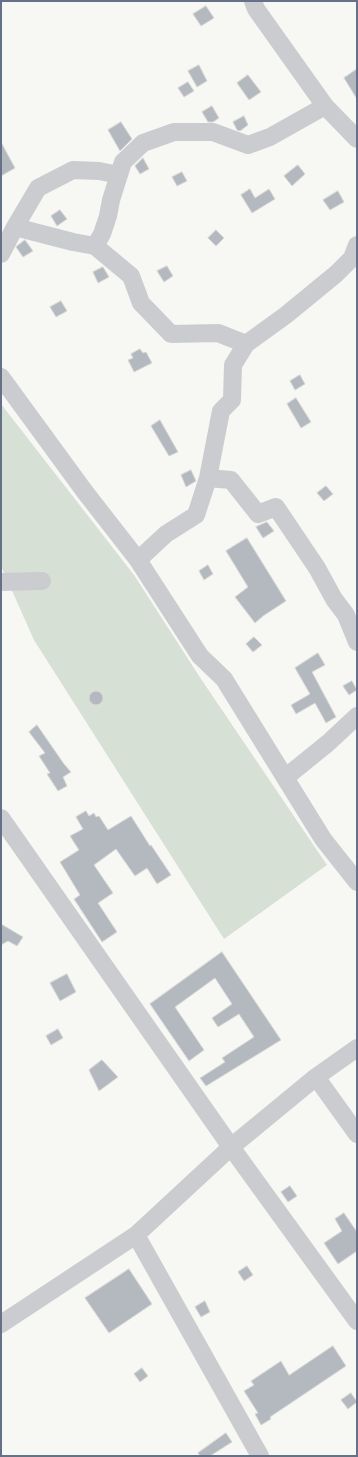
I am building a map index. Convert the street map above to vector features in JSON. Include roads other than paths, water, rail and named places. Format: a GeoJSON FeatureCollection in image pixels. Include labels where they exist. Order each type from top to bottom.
{"type":"FeatureCollection","features":[{"type":"Feature","properties":{"kind":"street"},"geometry":{"type":"LineString","coordinates":[[253,1],[256,9],[325,106],[357,139]]}},
{"type":"Feature","properties":{"kind":"street"},"geometry":{"type":"LineString","coordinates":[[95,246],[104,228],[123,162],[144,143],[174,132],[213,132],[248,145],[270,137],[325,106]]}},
{"type":"Feature","properties":{"kind":"street"},"geometry":{"type":"LineString","coordinates":[[1,254],[38,188],[73,170],[99,170],[119,175]]}},
{"type":"Feature","properties":{"kind":"street"},"geometry":{"type":"LineString","coordinates":[[15,227],[95,246],[131,276],[142,304],[171,334],[218,333],[246,344]]}},
{"type":"Feature","properties":{"kind":"street"},"geometry":{"type":"LineString","coordinates":[[138,560],[166,534],[196,515],[208,478],[221,411],[232,400],[233,365],[246,344],[286,315],[336,274],[352,258],[357,245]]}},
{"type":"Feature","properties":{"kind":"street"},"geometry":{"type":"LineString","coordinates":[[1,377],[85,492],[138,560],[200,656],[224,679],[323,839],[357,882]]}},
{"type":"Feature","properties":{"kind":"street"},"geometry":{"type":"LineString","coordinates":[[208,478],[231,480],[258,514],[276,507],[317,568],[334,599],[346,616],[357,642]]}},
{"type":"Feature","properties":{"kind":"street"},"geometry":{"type":"LineString","coordinates":[[1,582],[42,581]]}},
{"type":"Feature","properties":{"kind":"street"},"geometry":{"type":"LineString","coordinates":[[286,777],[328,743],[357,716]]}},
{"type":"Feature","properties":{"kind":"street"},"geometry":{"type":"LineString","coordinates":[[1,818],[231,1147],[357,1321]]}},
{"type":"Feature","properties":{"kind":"street"},"geometry":{"type":"LineString","coordinates":[[1,1324],[136,1235],[231,1147],[316,1077],[357,1048]]}},
{"type":"Feature","properties":{"kind":"street"},"geometry":{"type":"LineString","coordinates":[[316,1077],[357,1134]]}},
{"type":"Feature","properties":{"kind":"street"},"geometry":{"type":"LineString","coordinates":[[136,1235],[260,1456]]}}]}
